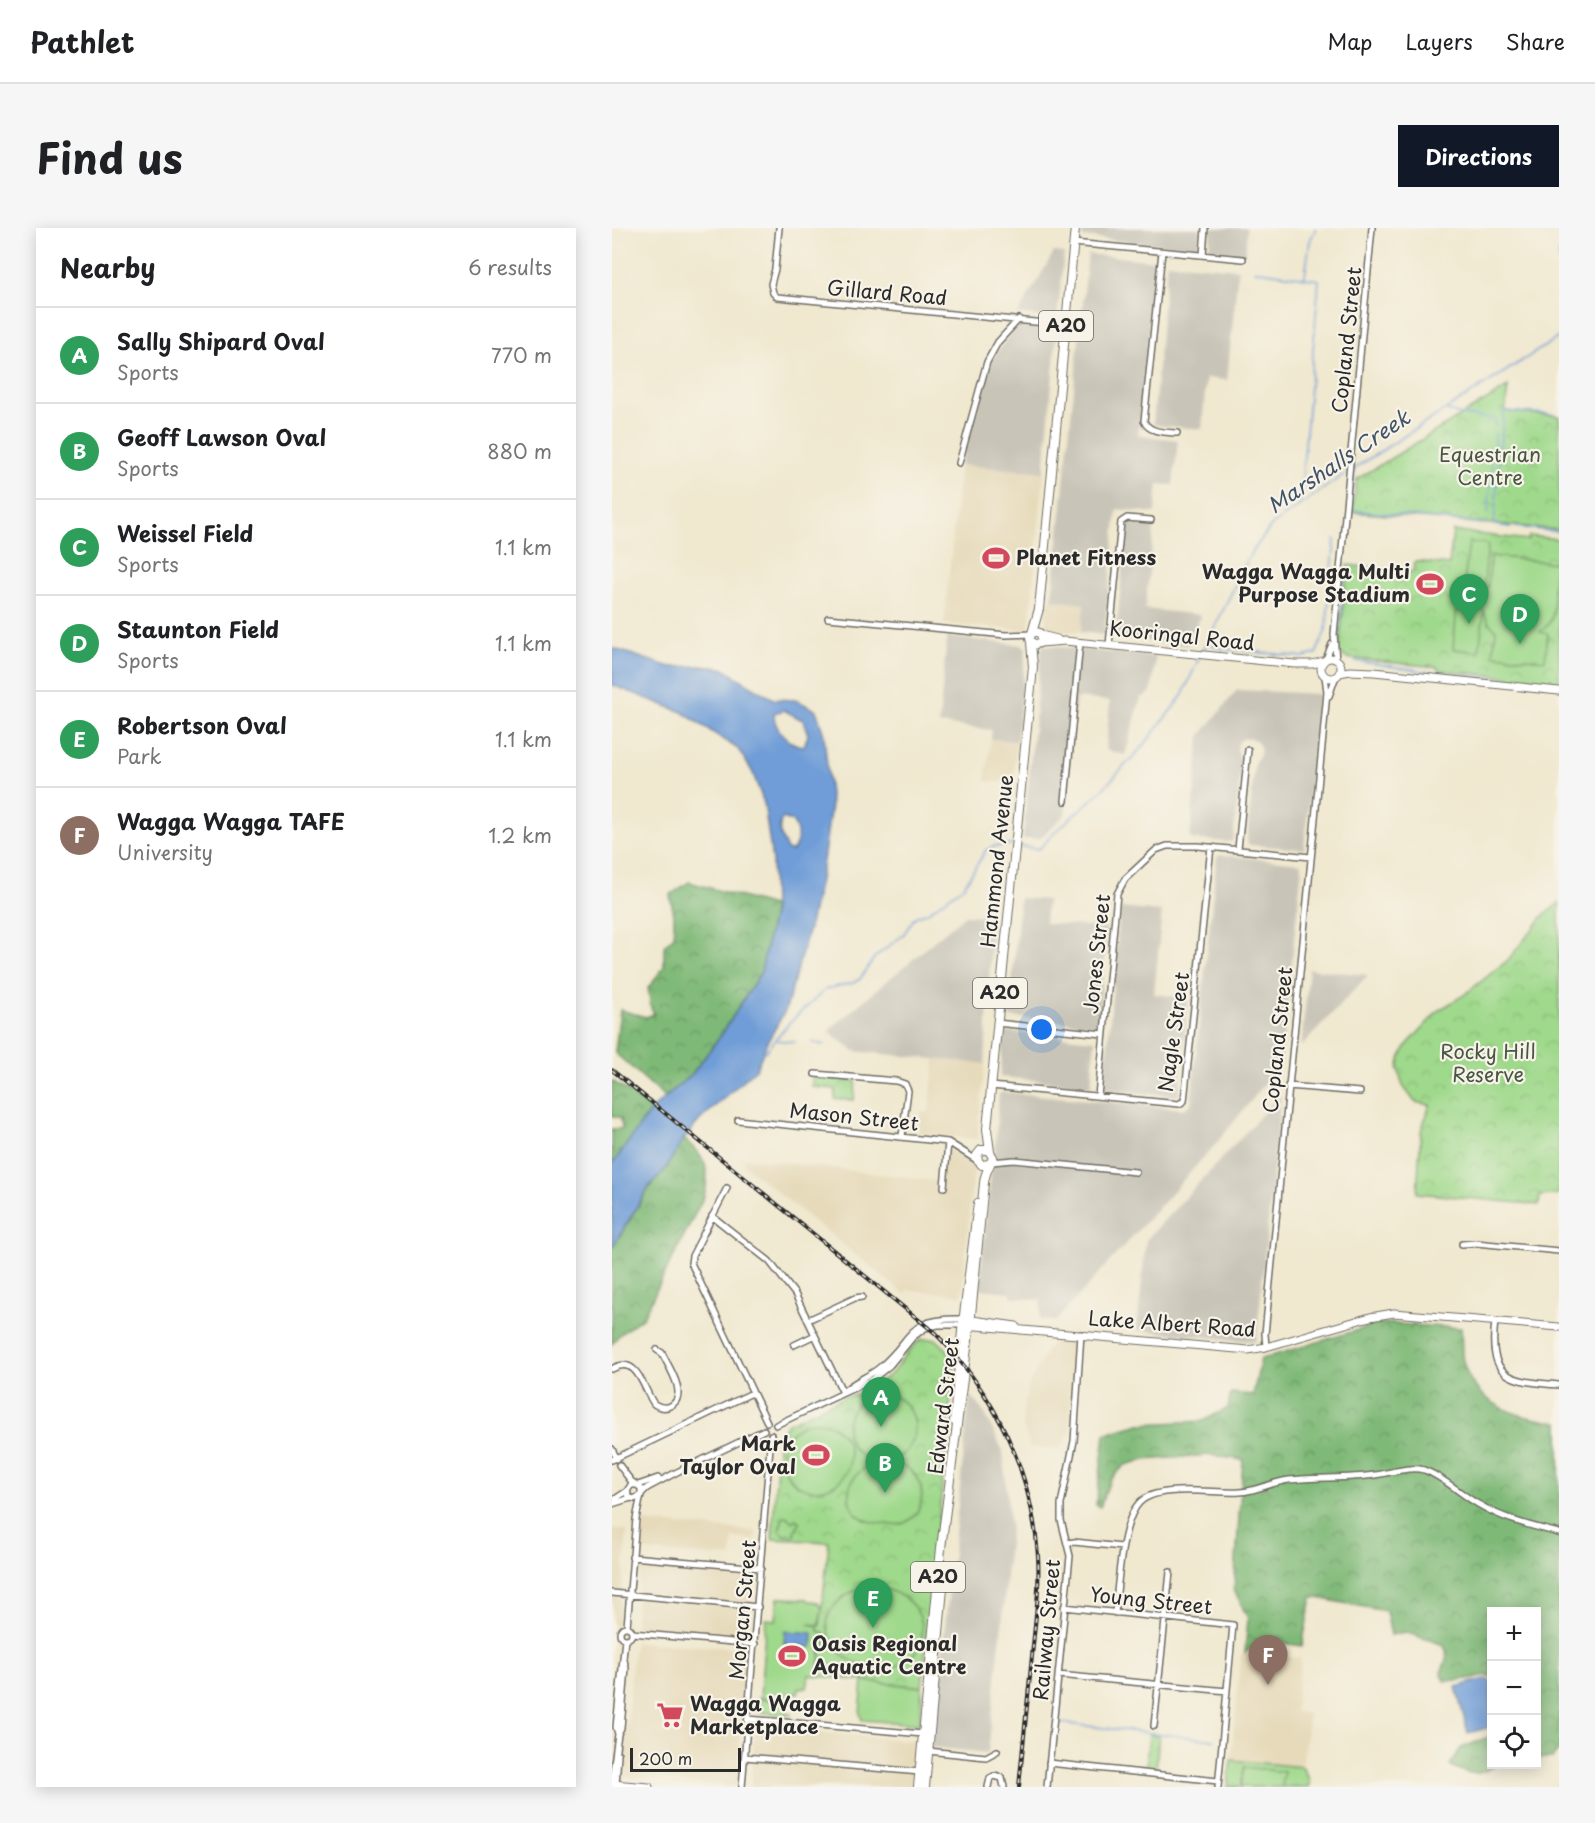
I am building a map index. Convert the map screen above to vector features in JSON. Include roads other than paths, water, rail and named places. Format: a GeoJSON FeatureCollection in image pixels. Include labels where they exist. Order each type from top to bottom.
{"type":"FeatureCollection","features":[{"type":"Feature","properties":{"kind":"highway","name":"Hammond Avenue"},"geometry":{"type":"LineString","coordinates":[[967,1322],[1075,228]]}},
{"type":"Feature","properties":{"kind":"highway","name":"Edward Street"},"geometry":{"type":"LineString","coordinates":[[918,1787],[926,1734],[941,1548],[950,1491],[955,1411],[967,1322]]}},
{"type":"Feature","properties":{"kind":"highway","name":"Edward Street"},"geometry":{"type":"LineString","coordinates":[[925,1787],[928,1751],[926,1734]]}},
{"type":"Feature","properties":{"kind":"main road","name":"Kooringal Road"},"geometry":{"type":"LineString","coordinates":[[1036,638],[1295,664],[1312,664],[1325,660]]}},
{"type":"Feature","properties":{"kind":"main road"},"geometry":{"type":"LineString","coordinates":[[1374,672],[1353,668],[1337,661],[1325,660],[1321,667],[1323,675],[1331,678],[1350,671],[1374,672],[1559,691]]}},
{"type":"Feature","properties":{"kind":"main road"},"geometry":{"type":"LineString","coordinates":[[1337,661],[1340,669],[1337,675]]}},
{"type":"Feature","properties":{"kind":"main road","name":"Kooringal Road"},"geometry":{"type":"LineString","coordinates":[[1295,664],[1314,669],[1323,675]]}},
{"type":"Feature","properties":{"kind":"main road","name":"Lake Albert Road"},"geometry":{"type":"LineString","coordinates":[[967,1322],[1235,1350],[1266,1347],[1382,1314],[1559,1327]]}},
{"type":"Feature","properties":{"kind":"main road"},"geometry":{"type":"LineString","coordinates":[[614,1783],[649,1787]]}},
{"type":"Feature","properties":{"kind":"street","name":"Gillard Road"},"geometry":{"type":"LineString","coordinates":[[779,228],[775,269],[771,284],[773,293],[777,297],[1066,325]]}},
{"type":"Feature","properties":{"kind":"street"},"geometry":{"type":"LineString","coordinates":[[1203,255],[1205,228]]}},
{"type":"Feature","properties":{"kind":"street","name":"Copland Street"},"geometry":{"type":"LineString","coordinates":[[1337,661],[1334,634],[1372,228]]}},
{"type":"Feature","properties":{"kind":"street"},"geometry":{"type":"LineString","coordinates":[[1073,243],[1243,260]]}},
{"type":"Feature","properties":{"kind":"street"},"geometry":{"type":"LineString","coordinates":[[1162,252],[1144,421],[1146,427],[1150,429],[1177,434]]}},
{"type":"Feature","properties":{"kind":"street"},"geometry":{"type":"LineString","coordinates":[[959,463],[987,362],[998,342],[1019,320]]}},
{"type":"Feature","properties":{"kind":"street"},"geometry":{"type":"LineString","coordinates":[[1109,645],[1122,522],[1127,518],[1150,520]]}},
{"type":"Feature","properties":{"kind":"street","name":"Kooringal Road"},"geometry":{"type":"LineString","coordinates":[[828,618],[1036,638]]}},
{"type":"Feature","properties":{"kind":"street","name":"Copland Street"},"geometry":{"type":"LineString","coordinates":[[1325,660],[1334,634]]}},
{"type":"Feature","properties":{"kind":"street"},"geometry":{"type":"LineString","coordinates":[[1065,801],[1080,642]]}},
{"type":"Feature","properties":{"kind":"street","name":"Copland Street"},"geometry":{"type":"LineString","coordinates":[[1266,1347],[1265,1334],[1288,1086],[1327,692],[1323,675]]}},
{"type":"Feature","properties":{"kind":"street","name":"Copland Street"},"geometry":{"type":"LineString","coordinates":[[1323,736],[1329,696],[1337,675]]}},
{"type":"Feature","properties":{"kind":"street"},"geometry":{"type":"LineString","coordinates":[[1238,849],[1248,750]]}},
{"type":"Feature","properties":{"kind":"street","name":"Jones Street"},"geometry":{"type":"LineString","coordinates":[[1098,1096],[1117,894],[1121,884],[1160,847],[1178,845],[1211,847],[1311,857]]}},
{"type":"Feature","properties":{"kind":"street","name":"Nagle Street"},"geometry":{"type":"LineString","coordinates":[[991,1086],[1179,1104],[1184,1101],[1211,847]]}},
{"type":"Feature","properties":{"kind":"street"},"geometry":{"type":"LineString","coordinates":[[997,1023],[1103,1034]]}},
{"type":"Feature","properties":{"kind":"street"},"geometry":{"type":"LineString","coordinates":[[815,1074],[905,1084],[908,1091],[902,1136]]}},
{"type":"Feature","properties":{"kind":"street"},"geometry":{"type":"LineString","coordinates":[[1288,1086],[1360,1092]]}},
{"type":"Feature","properties":{"kind":"street","name":"Mason Street"},"geometry":{"type":"LineString","coordinates":[[738,1120],[948,1142],[964,1151],[985,1157]]}},
{"type":"Feature","properties":{"kind":"street"},"geometry":{"type":"LineString","coordinates":[[944,1187],[948,1142]]}},
{"type":"Feature","properties":{"kind":"street"},"geometry":{"type":"LineString","coordinates":[[985,1157],[1136,1172]]}},
{"type":"Feature","properties":{"kind":"street"},"geometry":{"type":"LineString","coordinates":[[727,1188],[692,1256],[692,1266],[767,1422]]}},
{"type":"Feature","properties":{"kind":"street"},"geometry":{"type":"LineString","coordinates":[[712,1216],[769,1261],[795,1294],[843,1392]]}},
{"type":"Feature","properties":{"kind":"street"},"geometry":{"type":"LineString","coordinates":[[1462,1244],[1476,1243],[1559,1251]]}},
{"type":"Feature","properties":{"kind":"street"},"geometry":{"type":"LineString","coordinates":[[808,1320],[855,1298],[862,1297]]}},
{"type":"Feature","properties":{"kind":"street"},"geometry":{"type":"LineString","coordinates":[[1495,1321],[1492,1349],[1505,1372],[1517,1380],[1559,1385]]}},
{"type":"Feature","properties":{"kind":"street"},"geometry":{"type":"LineString","coordinates":[[776,1425],[884,1371],[921,1331],[938,1325],[967,1322]]}},
{"type":"Feature","properties":{"kind":"street","name":"Railway Street"},"geometry":{"type":"LineString","coordinates":[[1047,1787],[1070,1556],[1061,1520],[1061,1504],[1074,1437],[1081,1334]]}},
{"type":"Feature","properties":{"kind":"street"},"geometry":{"type":"LineString","coordinates":[[794,1345],[815,1335]]}},
{"type":"Feature","properties":{"kind":"street"},"geometry":{"type":"LineString","coordinates":[[612,1369],[624,1365],[632,1367],[638,1372],[654,1404],[668,1407],[678,1397],[678,1387],[662,1353],[657,1350]]}},
{"type":"Feature","properties":{"kind":"street"},"geometry":{"type":"LineString","coordinates":[[614,1459],[752,1393]]}},
{"type":"Feature","properties":{"kind":"street"},"geometry":{"type":"LineString","coordinates":[[767,1422],[773,1422],[776,1425]]}},
{"type":"Feature","properties":{"kind":"street"},"geometry":{"type":"LineString","coordinates":[[764,1430],[763,1427],[767,1422]]}},
{"type":"Feature","properties":{"kind":"street"},"geometry":{"type":"LineString","coordinates":[[764,1430],[771,1435],[776,1431],[776,1425]]}},
{"type":"Feature","properties":{"kind":"street"},"geometry":{"type":"LineString","coordinates":[[612,1502],[636,1499],[647,1488],[764,1430]]}},
{"type":"Feature","properties":{"kind":"street","name":"Morgan Street"},"geometry":{"type":"LineString","coordinates":[[742,1787],[771,1435]]}},
{"type":"Feature","properties":{"kind":"street"},"geometry":{"type":"LineString","coordinates":[[612,1449],[614,1459],[637,1485],[641,1494],[636,1519],[629,1595],[627,1627],[632,1633]]}},
{"type":"Feature","properties":{"kind":"street"},"geometry":{"type":"LineString","coordinates":[[619,1465],[632,1498],[636,1519]]}},
{"type":"Feature","properties":{"kind":"street"},"geometry":{"type":"LineString","coordinates":[[1115,1612],[1122,1547],[1132,1513],[1145,1497],[1165,1492],[1244,1492],[1288,1480],[1361,1477],[1408,1469],[1421,1470],[1433,1474],[1496,1514],[1559,1533]]}},
{"type":"Feature","properties":{"kind":"street"},"geometry":{"type":"LineString","coordinates":[[612,1502],[637,1485],[677,1472]]}},
{"type":"Feature","properties":{"kind":"street"},"geometry":{"type":"LineString","coordinates":[[1068,1543],[1122,1547]]}},
{"type":"Feature","properties":{"kind":"street"},"geometry":{"type":"LineString","coordinates":[[632,1557],[761,1568]]}},
{"type":"Feature","properties":{"kind":"street"},"geometry":{"type":"LineString","coordinates":[[1154,1726],[1170,1572]]}},
{"type":"Feature","properties":{"kind":"street"},"geometry":{"type":"LineString","coordinates":[[612,1593],[758,1607]]}},
{"type":"Feature","properties":{"kind":"street","name":"Young Street"},"geometry":{"type":"LineString","coordinates":[[1064,1607],[1233,1625],[1227,1691]]}},
{"type":"Feature","properties":{"kind":"street"},"geometry":{"type":"LineString","coordinates":[[612,1632],[621,1632],[627,1627]]}},
{"type":"Feature","properties":{"kind":"street"},"geometry":{"type":"LineString","coordinates":[[614,1783],[618,1734],[616,1727],[625,1639],[621,1632]]}},
{"type":"Feature","properties":{"kind":"street"},"geometry":{"type":"LineString","coordinates":[[632,1633],[754,1644]]}},
{"type":"Feature","properties":{"kind":"street"},"geometry":{"type":"LineString","coordinates":[[625,1639],[629,1638],[632,1633]]}},
{"type":"Feature","properties":{"kind":"street"},"geometry":{"type":"LineString","coordinates":[[1049,1763],[1218,1784],[1227,1691],[1058,1675]]}},
{"type":"Feature","properties":{"kind":"street"},"geometry":{"type":"LineString","coordinates":[[748,1719],[926,1734]]}},
{"type":"Feature","properties":{"kind":"street"},"geometry":{"type":"LineString","coordinates":[[928,1751],[986,1757],[997,1751]]}},
{"type":"Feature","properties":{"kind":"street"},"geometry":{"type":"LineString","coordinates":[[745,1757],[920,1772]]}},
{"type":"Feature","properties":{"kind":"street"},"geometry":{"type":"LineString","coordinates":[[988,1787],[993,1776],[1002,1778],[1004,1787]]}},
{"type":"Feature","properties":{"kind":"water"},"geometry":{"type":"Polygon","coordinates":[[[612,648],[670,667],[722,668],[773,699],[796,700],[816,710],[824,735],[831,805],[821,875],[786,1009],[756,1069],[700,1120],[684,1139],[664,1171],[650,1185],[612,1248],[612,1165],[651,1110],[692,1074],[722,1034],[761,972],[773,914],[772,860],[764,803],[752,771],[738,749],[682,712],[612,685],[612,648]],[[784,710],[774,713],[779,730],[788,740],[804,746],[808,735],[804,721],[784,710]],[[782,818],[781,835],[787,850],[793,851],[797,839],[796,828],[792,821],[782,818]]]}},
{"type":"Feature","properties":{"kind":"water"},"geometry":{"type":"Polygon","coordinates":[[[785,1631],[813,1633],[812,1647],[784,1645],[785,1631]]]}},
{"type":"Feature","properties":{"kind":"water"},"geometry":{"type":"Polygon","coordinates":[[[1487,1680],[1487,1728],[1468,1733],[1456,1687],[1487,1680]]]}},
{"type":"Feature","properties":{"kind":"waterway"},"geometry":{"type":"LineString","coordinates":[[1305,276],[1310,241],[1316,228]]}},
{"type":"Feature","properties":{"kind":"waterway"},"geometry":{"type":"LineString","coordinates":[[1559,252],[1559,260]]}},
{"type":"Feature","properties":{"kind":"waterway"},"geometry":{"type":"LineString","coordinates":[[1254,270],[1319,280],[1300,504]]}},
{"type":"Feature","properties":{"kind":"waterway","name":"Marshalls Creek"},"geometry":{"type":"LineString","coordinates":[[1350,471],[1559,337]]}},
{"type":"Feature","properties":{"kind":"waterway"},"geometry":{"type":"LineString","coordinates":[[1445,410],[1461,415],[1495,419],[1496,427]]}},
{"type":"Feature","properties":{"kind":"waterway"},"geometry":{"type":"LineString","coordinates":[[1498,466],[1504,411],[1548,414]]}},
{"type":"Feature","properties":{"kind":"waterway"},"geometry":{"type":"LineString","coordinates":[[1493,458],[1495,433]]}},
{"type":"Feature","properties":{"kind":"waterway"},"geometry":{"type":"LineString","coordinates":[[1490,490],[1492,464]]}},
{"type":"Feature","properties":{"kind":"waterway"},"geometry":{"type":"LineString","coordinates":[[1355,468],[1350,510],[1483,524],[1487,521]]}},
{"type":"Feature","properties":{"kind":"waterway"},"geometry":{"type":"LineString","coordinates":[[1496,499],[1498,469]]}},
{"type":"Feature","properties":{"kind":"waterway","name":"Marshalls Creek"},"geometry":{"type":"LineString","coordinates":[[1203,651],[1250,555],[1272,525],[1346,473]]}},
{"type":"Feature","properties":{"kind":"waterway"},"geometry":{"type":"LineString","coordinates":[[1488,513],[1490,493]]}},
{"type":"Feature","properties":{"kind":"waterway"},"geometry":{"type":"LineString","coordinates":[[1496,502],[1494,525],[1511,527]]}},
{"type":"Feature","properties":{"kind":"waterway"},"geometry":{"type":"LineString","coordinates":[[1516,527],[1559,532]]}},
{"type":"Feature","properties":{"kind":"waterway"},"geometry":{"type":"LineString","coordinates":[[1207,642],[1219,648],[1303,657],[1316,654],[1326,630],[1335,539]]}},
{"type":"Feature","properties":{"kind":"waterway"},"geometry":{"type":"LineString","coordinates":[[1338,644],[1344,572]]}},
{"type":"Feature","properties":{"kind":"waterway","name":"Marshalls Creek"},"geometry":{"type":"LineString","coordinates":[[1017,846],[1039,849],[1100,792],[1144,745],[1182,696],[1199,658]]}},
{"type":"Feature","properties":{"kind":"waterway"},"geometry":{"type":"LineString","coordinates":[[1355,661],[1559,686]]}},
{"type":"Feature","properties":{"kind":"waterway","name":"Marshalls Creek"},"geometry":{"type":"LineString","coordinates":[[761,1053],[765,1052],[790,1022],[826,989],[853,983],[860,979],[874,958],[903,935],[915,917],[928,912],[964,886],[986,850],[995,846],[1012,845]]}},
{"type":"Feature","properties":{"kind":"waterway"},"geometry":{"type":"LineString","coordinates":[[775,1040],[795,1042]]}},
{"type":"Feature","properties":{"kind":"waterway"},"geometry":{"type":"LineString","coordinates":[[812,1042],[824,1045]]}},
{"type":"Feature","properties":{"kind":"waterway"},"geometry":{"type":"LineString","coordinates":[[1059,1723],[1215,1740]]}},
{"type":"Feature","properties":{"kind":"railway"},"geometry":{"type":"LineString","coordinates":[[612,1070],[935,1333],[976,1381],[992,1408],[1019,1464],[1028,1493],[1038,1556],[1037,1606],[1019,1787]]}},
{"type":"Feature","properties":{"kind":"place","name":"Planet Fitness"},"geometry":{"type":"Point","coordinates":[996,558]}},
{"type":"Feature","properties":{"kind":"place","name":"Wagga Wagga Multi Purpose Stadium"},"geometry":{"type":"Point","coordinates":[1430,584]}},
{"type":"Feature","properties":{"kind":"place","name":"Weissel Field"},"geometry":{"type":"Point","coordinates":[1469,624]}},
{"type":"Feature","properties":{"kind":"place","name":"Staunton Field"},"geometry":{"type":"Point","coordinates":[1520,644]}},
{"type":"Feature","properties":{"kind":"place","name":"Sally Shipard Oval"},"geometry":{"type":"Point","coordinates":[881,1427]}},
{"type":"Feature","properties":{"kind":"place","name":"Mark Taylor Oval"},"geometry":{"type":"Point","coordinates":[816,1455]}},
{"type":"Feature","properties":{"kind":"place","name":"Geoff Lawson Oval"},"geometry":{"type":"Point","coordinates":[885,1493]}},
{"type":"Feature","properties":{"kind":"place","name":"Robertson Oval"},"geometry":{"type":"Point","coordinates":[873,1628]}},
{"type":"Feature","properties":{"kind":"place","name":"Oasis Regional Aquatic Centre"},"geometry":{"type":"Point","coordinates":[792,1656]}},
{"type":"Feature","properties":{"kind":"place","name":"Wagga Wagga TAFE"},"geometry":{"type":"Point","coordinates":[1268,1685]}},
{"type":"Feature","properties":{"kind":"place","name":"Wagga Wagga Marketplace"},"geometry":{"type":"Point","coordinates":[670,1715]}},
{"type":"Feature","properties":{"kind":"park label","name":"Equestrian Centre"},"geometry":{"type":"Point","coordinates":[1490,466]}},
{"type":"Feature","properties":{"kind":"park label","name":"Rocky Hill Reserve"},"geometry":{"type":"Point","coordinates":[1488,1064]}}]}
